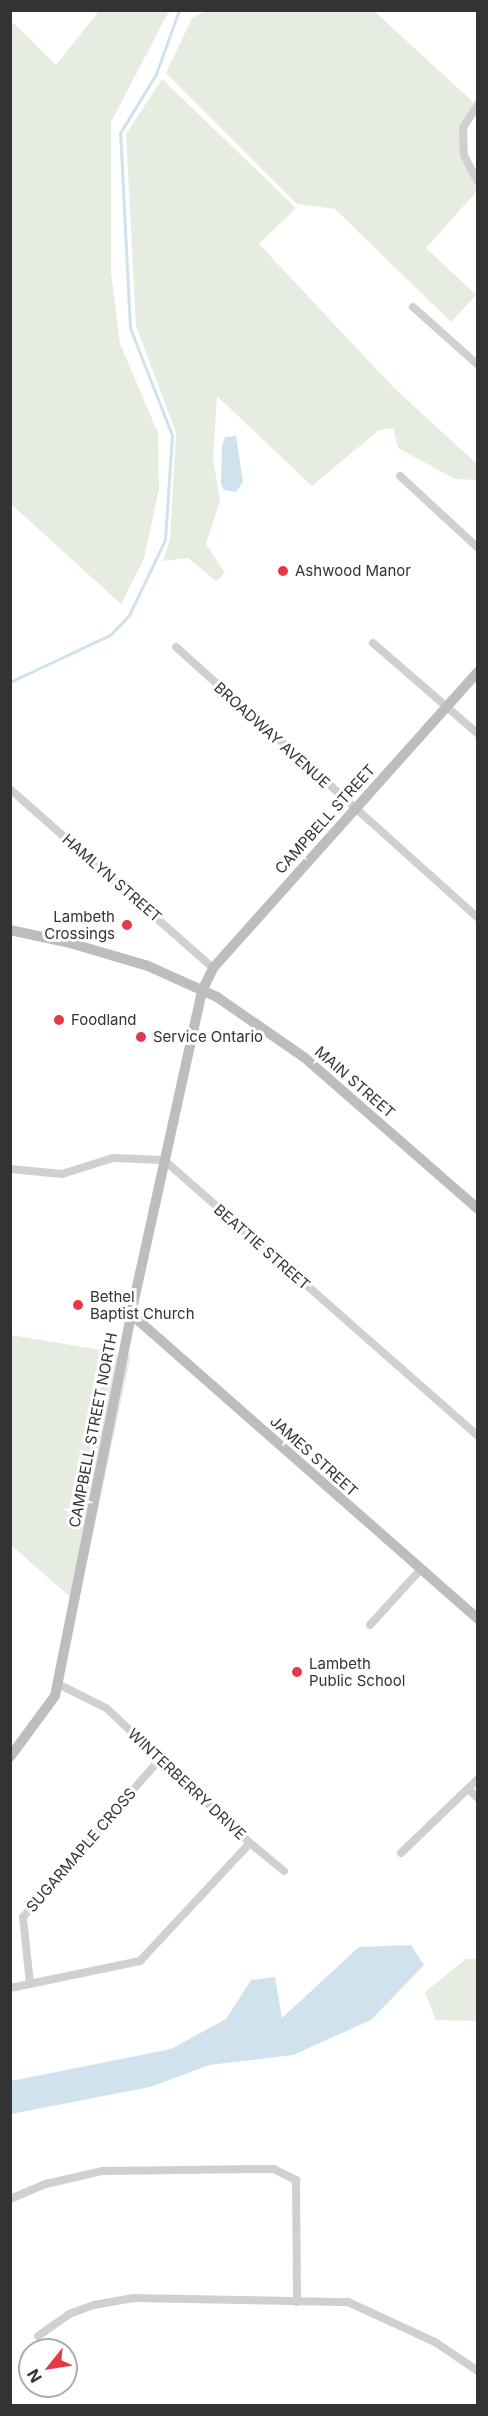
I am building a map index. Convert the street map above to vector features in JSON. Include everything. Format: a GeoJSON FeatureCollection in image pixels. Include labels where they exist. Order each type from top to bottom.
{"type":"FeatureCollection","features":[{"type":"Feature","properties":{"kind":"street"},"geometry":{"type":"LineString","coordinates":[[477,104],[463,128],[464,154],[477,182]]}},
{"type":"Feature","properties":{"kind":"street"},"geometry":{"type":"LineString","coordinates":[[413,307],[477,365]]}},
{"type":"Feature","properties":{"kind":"street"},"geometry":{"type":"LineString","coordinates":[[400,476],[477,548]]}},
{"type":"Feature","properties":{"kind":"street"},"geometry":{"type":"LineString","coordinates":[[373,643],[477,734]]}},
{"type":"Feature","properties":{"kind":"street","name":"BROADWAY AVENUE"},"geometry":{"type":"LineString","coordinates":[[176,647],[477,918]]}},
{"type":"Feature","properties":{"kind":"street","name":"CAMPBELL STREET"},"geometry":{"type":"LineString","coordinates":[[202,991],[213,968],[353,808],[477,672]]}},
{"type":"Feature","properties":{"kind":"street","name":"HAMLYN STREET"},"geometry":{"type":"LineString","coordinates":[[10,789],[213,968]]}},
{"type":"Feature","properties":{"kind":"street","name":"MAIN STREET"},"geometry":{"type":"LineString","coordinates":[[10,930],[70,943],[148,966],[218,997],[305,1058],[477,1209]]}},
{"type":"Feature","properties":{"kind":"street","name":"CAMPBELL STREET NORTH"},"geometry":{"type":"LineString","coordinates":[[10,1757],[50,1704],[58,1684],[131,1314],[202,991]]}},
{"type":"Feature","properties":{"kind":"street"},"geometry":{"type":"LineString","coordinates":[[10,1169],[62,1174],[112,1158],[164,1160]]}},
{"type":"Feature","properties":{"kind":"street","name":"BEATTIE STREET"},"geometry":{"type":"LineString","coordinates":[[164,1160],[477,1436]]}},
{"type":"Feature","properties":{"kind":"street","name":"JAMES STREET"},"geometry":{"type":"LineString","coordinates":[[131,1314],[477,1619]]}},
{"type":"Feature","properties":{"kind":"street"},"geometry":{"type":"LineString","coordinates":[[370,1625],[420,1570]]}},
{"type":"Feature","properties":{"kind":"street","name":"WINTERBERRY DRIVE"},"geometry":{"type":"LineString","coordinates":[[10,1988],[140,1961],[250,1843],[106,1708],[58,1684]]}},
{"type":"Feature","properties":{"kind":"street","name":"SUGARMAPLE CROSS"},"geometry":{"type":"LineString","coordinates":[[30,1984],[23,1917],[160,1759]]}},
{"type":"Feature","properties":{"kind":"street"},"geometry":{"type":"LineString","coordinates":[[401,1853],[469,1791],[477,1779]]}},
{"type":"Feature","properties":{"kind":"street"},"geometry":{"type":"LineString","coordinates":[[469,1791],[477,1798]]}},
{"type":"Feature","properties":{"kind":"street"},"geometry":{"type":"LineString","coordinates":[[250,1843],[284,1870]]}},
{"type":"Feature","properties":{"kind":"street"},"geometry":{"type":"LineString","coordinates":[[10,2199],[46,2184],[102,2171],[274,2169],[296,2180],[297,2302]]}},
{"type":"Feature","properties":{"kind":"street"},"geometry":{"type":"LineString","coordinates":[[38,2336],[69,2314],[94,2305],[133,2298],[348,2302],[368,2308],[435,2342],[477,2371]]}},
{"type":"Feature","properties":{"kind":"shaded area"},"geometry":{"type":"Polygon","coordinates":[[[99,11],[175,11],[168,13],[111,122],[111,272],[120,344],[158,433],[159,489],[144,559],[121,604],[10,503],[11,21],[56,65],[99,11]]]}},
{"type":"Feature","properties":{"kind":"shaded area"},"geometry":{"type":"Polygon","coordinates":[[[206,11],[374,11],[473,102],[462,132],[461,154],[477,191],[426,248],[476,295],[451,322],[335,209],[297,204],[166,73],[192,18],[206,11]]]}},
{"type":"Feature","properties":{"kind":"shaded area"},"geometry":{"type":"Polygon","coordinates":[[[162,79],[296,208],[259,244],[393,387],[477,464],[477,480],[455,479],[398,448],[393,428],[379,430],[312,486],[217,396],[213,459],[220,500],[206,544],[225,573],[216,581],[188,558],[163,561],[170,540],[176,433],[136,326],[126,134],[162,79]]]}},
{"type":"Feature","properties":{"kind":"shaded area"},"geometry":{"type":"Polygon","coordinates":[[[11,1335],[131,1355],[78,1604],[11,1545],[11,1335]]]}},
{"type":"Feature","properties":{"kind":"shaded area"},"geometry":{"type":"Polygon","coordinates":[[[466,1959],[477,1959],[477,2021],[436,2020],[425,1992],[466,1959]]]}},
{"type":"Feature","properties":{"kind":"water"},"geometry":{"type":"Polygon","coordinates":[[[236,436],[243,482],[236,492],[224,490],[221,484],[222,446],[225,437],[236,436]]]}},
{"type":"Feature","properties":{"kind":"water"},"geometry":{"type":"Polygon","coordinates":[[[411,1945],[424,1965],[371,2020],[293,2055],[209,2065],[150,2087],[11,2114],[11,2081],[171,2049],[226,2019],[251,1980],[275,1977],[282,2018],[359,1947],[411,1945]]]}},
{"type":"Feature","properties":{"kind":"waterway"},"geometry":{"type":"LineString","coordinates":[[10,682],[110,635],[129,615],[165,540],[172,435],[130,328],[120,133],[156,74],[179,10]]}},
{"type":"Feature","properties":{"kind":"place","name":"Ashwood Manor"},"geometry":{"type":"Point","coordinates":[283,571]}},
{"type":"Feature","properties":{"kind":"place","name":"Lambeth Crossings"},"geometry":{"type":"Point","coordinates":[127,925]}},
{"type":"Feature","properties":{"kind":"place","name":"Foodland"},"geometry":{"type":"Point","coordinates":[59,1020]}},
{"type":"Feature","properties":{"kind":"place","name":"Service Ontario"},"geometry":{"type":"Point","coordinates":[141,1037]}},
{"type":"Feature","properties":{"kind":"place","name":"Bethel Baptist Church"},"geometry":{"type":"Point","coordinates":[78,1305]}},
{"type":"Feature","properties":{"kind":"place","name":"Lambeth Public School"},"geometry":{"type":"Point","coordinates":[297,1672]}}]}
